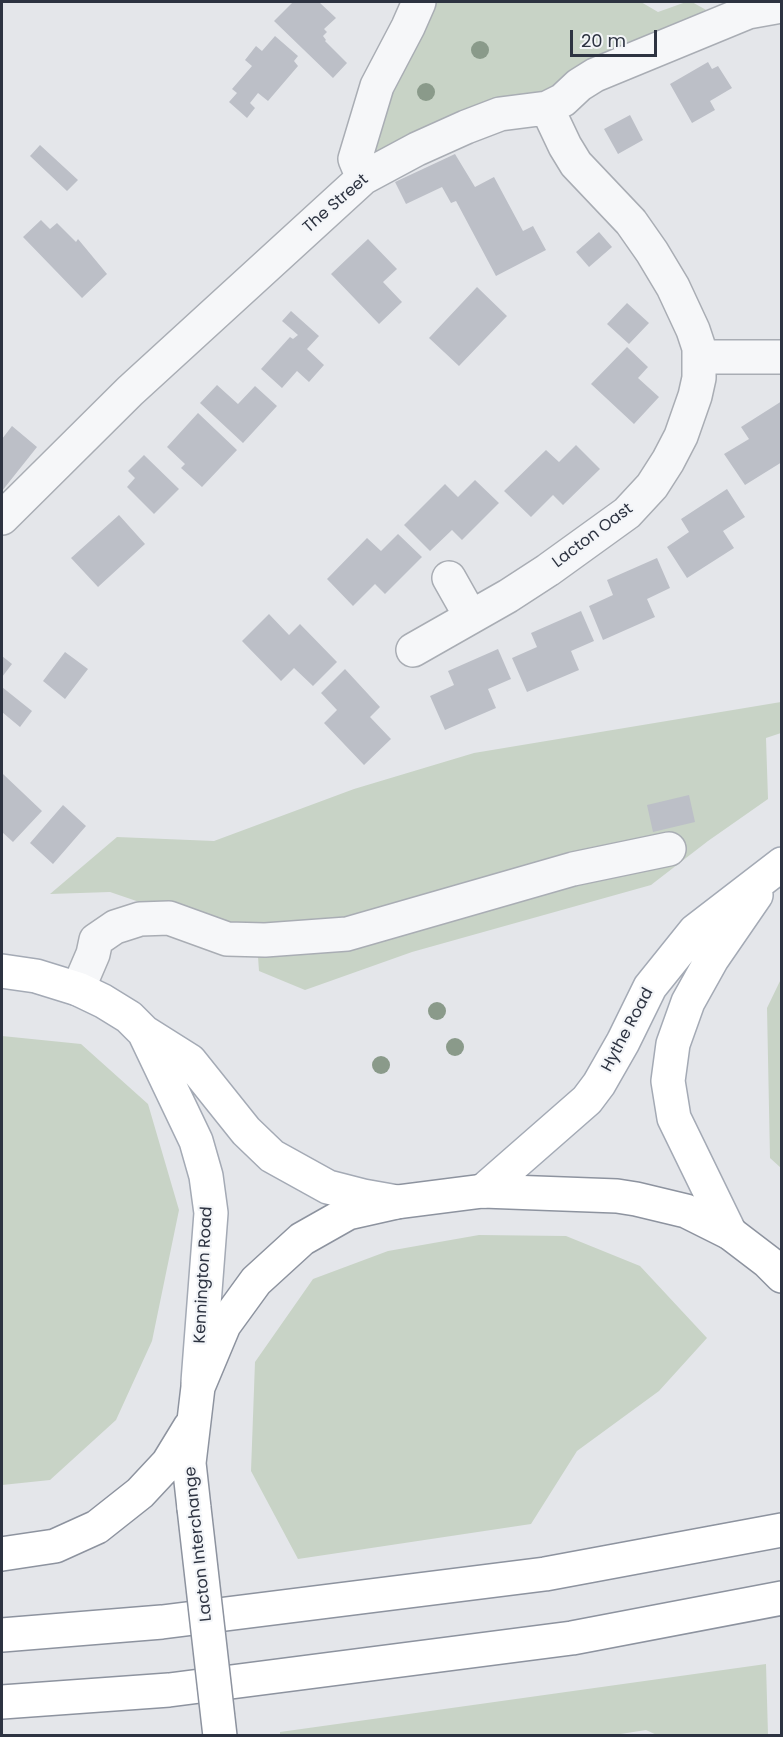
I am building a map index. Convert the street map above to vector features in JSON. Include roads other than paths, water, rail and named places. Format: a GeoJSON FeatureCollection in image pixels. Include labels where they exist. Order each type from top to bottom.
{"type":"FeatureCollection","features":[{"type":"Feature","properties":{"kind":"main road","name":"Hythe Road"},"geometry":{"type":"LineString","coordinates":[[483,1191],[587,1100],[623,1042],[650,987],[695,931],[778,866]]}},
{"type":"Feature","properties":{"kind":"main road","name":"Hythe Road"},"geometry":{"type":"LineString","coordinates":[[730,1233],[674,1118],[668,1081],[673,1044],[688,1002],[712,959],[778,866]]}},
{"type":"Feature","properties":{"kind":"main road","name":"Kennington Road"},"geometry":{"type":"LineString","coordinates":[[2,971],[36,976],[78,989],[103,1001],[129,1017],[144,1032],[190,1061],[246,1131],[272,1156],[328,1187],[397,1202]]}},
{"type":"Feature","properties":{"kind":"main road","name":"Kennington Road"},"geometry":{"type":"LineString","coordinates":[[144,1032],[196,1141],[206,1176],[210,1213],[198,1387]]}},
{"type":"Feature","properties":{"kind":"main road"},"geometry":{"type":"LineString","coordinates":[[397,1202],[483,1191],[617,1196],[636,1199],[686,1211],[730,1233],[768,1262],[782,1276]]}},
{"type":"Feature","properties":{"kind":"main road","name":"Lacton Interchange"},"geometry":{"type":"LineString","coordinates":[[220,1736],[189,1463],[198,1387],[224,1325],[256,1281],[302,1239],[348,1213],[397,1202]]}},
{"type":"Feature","properties":{"kind":"main road"},"geometry":{"type":"LineString","coordinates":[[2,1554],[55,1546],[97,1527],[140,1493],[168,1463],[193,1423]]}},
{"type":"Feature","properties":{"kind":"main road"},"geometry":{"type":"LineString","coordinates":[[2,1635],[162,1622],[545,1574],[782,1530]]}},
{"type":"Feature","properties":{"kind":"main road"},"geometry":{"type":"LineString","coordinates":[[2,1702],[169,1690],[572,1638],[782,1598]]}},
{"type":"Feature","properties":{"kind":"street"},"geometry":{"type":"LineString","coordinates":[[363,178],[355,159],[377,86],[419,2]]}},
{"type":"Feature","properties":{"kind":"street","name":"The Street"},"geometry":{"type":"LineString","coordinates":[[2,518],[138,383],[363,178],[417,148],[493,116],[547,108],[563,100],[579,85],[595,75],[745,7],[782,6]]}},
{"type":"Feature","properties":{"kind":"street","name":"Lacton Oast"},"geometry":{"type":"LineString","coordinates":[[413,650],[540,575],[627,513],[652,486],[669,461],[685,426],[698,382],[699,348],[689,322],[657,260],[631,222],[576,164],[547,108]]}},
{"type":"Feature","properties":{"kind":"street"},"geometry":{"type":"LineString","coordinates":[[700,357],[782,357]]}},
{"type":"Feature","properties":{"kind":"street"},"geometry":{"type":"LineString","coordinates":[[449,578],[471,617]]}},
{"type":"Feature","properties":{"kind":"street"},"geometry":{"type":"LineString","coordinates":[[78,989],[93,954],[96,940],[115,927],[140,919],[169,918],[227,939],[265,940],[347,934],[573,869],[669,849]]}}]}
